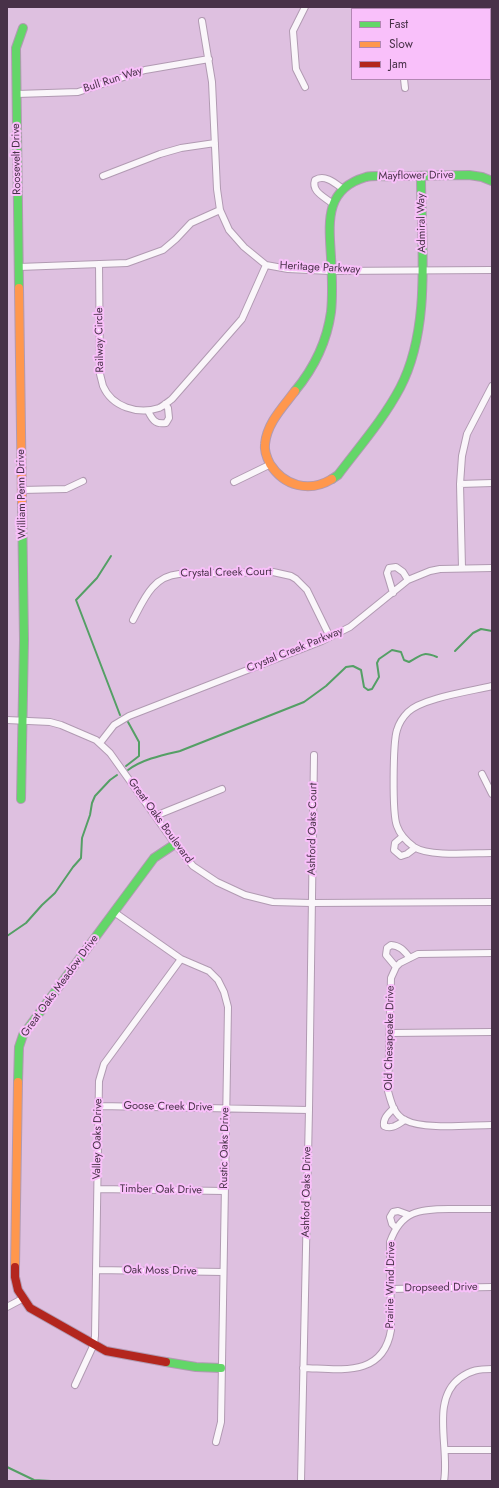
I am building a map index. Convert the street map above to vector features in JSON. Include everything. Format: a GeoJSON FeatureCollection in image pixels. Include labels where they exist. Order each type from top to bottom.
{"type":"FeatureCollection","features":[{"type":"Feature","properties":{"kind":"street"},"geometry":{"type":"LineString","coordinates":[[304,87],[296,68],[293,31],[305,7]]}},
{"type":"Feature","properties":{"kind":"street","name":"Heritage Parkway"},"geometry":{"type":"LineString","coordinates":[[202,21],[212,82],[217,189],[220,210],[229,230],[244,247],[266,265],[288,269],[330,271],[492,270]]}},
{"type":"Feature","properties":{"kind":"street","name":"Roosevelt Drive"},"geometry":{"type":"LineString","coordinates":[[19,267],[16,48],[23,28]]}},
{"type":"Feature","properties":{"kind":"street","name":"Bull Run Way"},"geometry":{"type":"LineString","coordinates":[[17,94],[78,92],[145,70],[209,59]]}},
{"type":"Feature","properties":{"kind":"street"},"geometry":{"type":"LineString","coordinates":[[404,80],[404,88]]}},
{"type":"Feature","properties":{"kind":"street"},"geometry":{"type":"LineString","coordinates":[[103,176],[160,154],[181,148],[215,143]]}},
{"type":"Feature","properties":{"kind":"street","name":"Mayflower Drive"},"geometry":{"type":"LineString","coordinates":[[269,465],[266,458],[265,445],[266,435],[271,423],[316,361],[324,342],[329,322],[331,299],[329,223],[335,198],[352,182],[367,177],[469,175],[482,177],[492,181]]}},
{"type":"Feature","properties":{"kind":"street","name":"Admiral Way"},"geometry":{"type":"LineString","coordinates":[[269,465],[279,476],[290,484],[305,487],[328,482],[338,475],[389,408],[410,365],[419,330],[422,306],[421,176]]}},
{"type":"Feature","properties":{"kind":"street"},"geometry":{"type":"LineString","coordinates":[[333,204],[315,191],[313,185],[315,180],[319,178],[326,178],[343,189]]}},
{"type":"Feature","properties":{"kind":"street"},"geometry":{"type":"LineString","coordinates":[[19,267],[128,263],[163,250],[191,223],[220,210]]}},
{"type":"Feature","properties":{"kind":"street","name":"Railway Circle"},"geometry":{"type":"LineString","coordinates":[[99,264],[100,374],[104,387],[112,400],[122,406],[134,410],[148,411]]}},
{"type":"Feature","properties":{"kind":"street"},"geometry":{"type":"LineString","coordinates":[[165,404],[168,408],[169,418],[166,423],[160,424],[155,422],[148,411],[160,408],[165,404],[172,399],[242,319],[266,265]]}},
{"type":"Feature","properties":{"kind":"street","name":"William Penn Drive"},"geometry":{"type":"LineString","coordinates":[[19,267],[24,640],[21,799]]}},
{"type":"Feature","properties":{"kind":"street"},"geometry":{"type":"LineString","coordinates":[[462,568],[460,484],[462,456],[467,434],[492,386]]}},
{"type":"Feature","properties":{"kind":"street"},"geometry":{"type":"LineString","coordinates":[[234,482],[269,465]]}},
{"type":"Feature","properties":{"kind":"street"},"geometry":{"type":"LineString","coordinates":[[22,490],[66,489],[83,481]]}},
{"type":"Feature","properties":{"kind":"street"},"geometry":{"type":"LineString","coordinates":[[460,484],[492,483]]}},
{"type":"Feature","properties":{"kind":"street"},"geometry":{"type":"LineString","coordinates":[[393,593],[387,573],[389,568],[396,566],[403,572],[408,580]]}},
{"type":"Feature","properties":{"kind":"street","name":"Crystal Creek Parkway"},"geometry":{"type":"LineString","coordinates":[[100,743],[114,725],[128,716],[330,637],[350,626],[408,580],[435,570],[492,568]]}},
{"type":"Feature","properties":{"kind":"street","name":"Crystal Creek Court"},"geometry":{"type":"LineString","coordinates":[[133,620],[154,585],[166,577],[179,574],[280,573],[296,579],[307,590],[330,637]]}},
{"type":"Feature","properties":{"kind":"street"},"geometry":{"type":"LineString","coordinates":[[492,686],[428,701],[408,712],[401,721],[397,731],[395,746],[394,812],[395,820],[402,837],[415,848],[427,852],[492,853]]}},
{"type":"Feature","properties":{"kind":"street","name":"Great Oaks Boulevard"},"geometry":{"type":"LineString","coordinates":[[7,720],[50,722],[62,725],[96,740],[110,754],[175,844],[193,866],[217,882],[245,895],[273,902],[492,902]]}},
{"type":"Feature","properties":{"kind":"street","name":"Ashford Oaks Court"},"geometry":{"type":"LineString","coordinates":[[311,903],[314,755]]}},
{"type":"Feature","properties":{"kind":"street"},"geometry":{"type":"LineString","coordinates":[[482,774],[492,794]]}},
{"type":"Feature","properties":{"kind":"street"},"geometry":{"type":"LineString","coordinates":[[155,816],[222,789]]}},
{"type":"Feature","properties":{"kind":"street"},"geometry":{"type":"LineString","coordinates":[[402,837],[395,843],[394,850],[397,854],[401,856],[407,854],[415,848]]}},
{"type":"Feature","properties":{"kind":"street","name":"Great Oaks Meadow Drive"},"geometry":{"type":"LineString","coordinates":[[175,844],[154,858],[23,1035],[19,1046],[16,1289],[30,1308],[106,1351],[196,1367],[221,1368]]}},
{"type":"Feature","properties":{"kind":"street","name":"Ashford Oaks Drive"},"geometry":{"type":"LineString","coordinates":[[301,1481],[309,1110],[311,903]]}},
{"type":"Feature","properties":{"kind":"street","name":"Rustic Oaks Drive"},"geometry":{"type":"LineString","coordinates":[[114,912],[181,958],[209,971],[218,980],[224,992],[228,1007],[221,1422],[216,1442]]}},
{"type":"Feature","properties":{"kind":"street"},"geometry":{"type":"LineString","coordinates":[[410,958],[397,945],[391,945],[387,948],[386,954],[396,967],[400,963],[410,958],[418,954],[492,953]]}},
{"type":"Feature","properties":{"kind":"street","name":"Valley Oaks Drive"},"geometry":{"type":"LineString","coordinates":[[94,1344],[99,1081],[104,1064],[181,958]]}},
{"type":"Feature","properties":{"kind":"street","name":"Old Chesapeake Drive"},"geometry":{"type":"LineString","coordinates":[[396,967],[391,978],[388,1091],[394,1108],[405,1120]]}},
{"type":"Feature","properties":{"kind":"street"},"geometry":{"type":"LineString","coordinates":[[390,1033],[492,1032]]}},
{"type":"Feature","properties":{"kind":"street","name":"Goose Creek Drive"},"geometry":{"type":"LineString","coordinates":[[99,1106],[309,1110]]}},
{"type":"Feature","properties":{"kind":"street"},"geometry":{"type":"LineString","coordinates":[[394,1108],[386,1116],[384,1121],[384,1126],[388,1128],[395,1127],[405,1120],[424,1126],[492,1125]]}},
{"type":"Feature","properties":{"kind":"street","name":"Timber Oak Drive"},"geometry":{"type":"LineString","coordinates":[[98,1189],[224,1191]]}},
{"type":"Feature","properties":{"kind":"street","name":"Prairie Wind Drive"},"geometry":{"type":"LineString","coordinates":[[303,1368],[353,1369],[368,1365],[377,1358],[385,1348],[390,1340],[391,1330],[390,1242],[401,1221],[409,1215],[426,1209],[492,1208]]}},
{"type":"Feature","properties":{"kind":"street","name":"Prairie Wind Drive"},"geometry":{"type":"LineString","coordinates":[[396,1228],[392,1224],[390,1217],[393,1212],[398,1211],[409,1215]]}},
{"type":"Feature","properties":{"kind":"street","name":"Oak Moss Drive"},"geometry":{"type":"LineString","coordinates":[[96,1270],[223,1272]]}},
{"type":"Feature","properties":{"kind":"street","name":"Dropseed Drive"},"geometry":{"type":"LineString","coordinates":[[390,1288],[492,1287]]}},
{"type":"Feature","properties":{"kind":"street"},"geometry":{"type":"LineString","coordinates":[[7,1307],[22,1299]]}},
{"type":"Feature","properties":{"kind":"street"},"geometry":{"type":"LineString","coordinates":[[75,1385],[94,1344]]}},
{"type":"Feature","properties":{"kind":"street"},"geometry":{"type":"LineString","coordinates":[[444,1481],[445,1450],[443,1408],[450,1389],[455,1382],[469,1372],[478,1369],[492,1369]]}},
{"type":"Feature","properties":{"kind":"street"},"geometry":{"type":"LineString","coordinates":[[445,1450],[492,1450]]}},
{"type":"Feature","properties":{"kind":"waterway"},"geometry":{"type":"LineString","coordinates":[[111,556],[97,578],[76,600],[120,715]]}},
{"type":"Feature","properties":{"kind":"waterway"},"geometry":{"type":"LineString","coordinates":[[455,651],[473,633],[481,629],[492,631]]}},
{"type":"Feature","properties":{"kind":"waterway"},"geometry":{"type":"LineString","coordinates":[[128,770],[147,760],[180,751],[304,702],[326,686],[346,667],[353,666],[361,670],[364,687],[368,690],[372,689],[379,677],[377,663],[379,659],[392,650],[401,652],[404,660],[409,662],[425,654],[437,657]]}},
{"type":"Feature","properties":{"kind":"waterway"},"geometry":{"type":"LineString","coordinates":[[126,766],[139,756],[139,742],[128,722]]}},
{"type":"Feature","properties":{"kind":"waterway"},"geometry":{"type":"LineString","coordinates":[[7,936],[26,923],[55,893],[81,858],[82,838],[95,796],[110,780],[117,775]]}},
{"type":"Feature","properties":{"kind":"waterway"},"geometry":{"type":"LineString","coordinates":[[7,1467],[34,1480],[51,1481]]}},
{"type":"Feature","properties":{"kind":"traffic: fast"},"geometry":{"type":"LineString","coordinates":[[19,288],[16,48],[23,28]]}},
{"type":"Feature","properties":{"kind":"traffic: fast"},"geometry":{"type":"LineString","coordinates":[[295,391],[314,364],[323,344],[329,323],[332,291],[330,220],[336,199],[343,190],[352,182],[373,176],[469,175],[482,177],[492,181]]}},
{"type":"Feature","properties":{"kind":"traffic: fast"},"geometry":{"type":"LineString","coordinates":[[332,479],[338,475],[386,411],[400,388],[410,364],[417,339],[421,312],[423,256],[421,176]]}},
{"type":"Feature","properties":{"kind":"traffic: fast"},"geometry":{"type":"LineString","coordinates":[[21,799],[24,640],[22,503]]}},
{"type":"Feature","properties":{"kind":"traffic: fast"},"geometry":{"type":"LineString","coordinates":[[18,1082],[19,1047],[23,1035],[154,858],[175,844]]}},
{"type":"Feature","properties":{"kind":"traffic: fast"},"geometry":{"type":"LineString","coordinates":[[166,1362],[196,1367],[221,1368]]}},
{"type":"Feature","properties":{"kind":"traffic: slow"},"geometry":{"type":"LineString","coordinates":[[19,288],[22,503]]}},
{"type":"Feature","properties":{"kind":"traffic: slow"},"geometry":{"type":"LineString","coordinates":[[295,391],[272,422],[266,436],[265,452],[270,464],[282,478],[298,485],[315,486],[332,479]]}},
{"type":"Feature","properties":{"kind":"traffic: slow"},"geometry":{"type":"LineString","coordinates":[[15,1267],[18,1082]]}},
{"type":"Feature","properties":{"kind":"traffic: jam"},"geometry":{"type":"LineString","coordinates":[[15,1267],[15,1277],[18,1290],[30,1308],[106,1351],[166,1362]]}}]}
